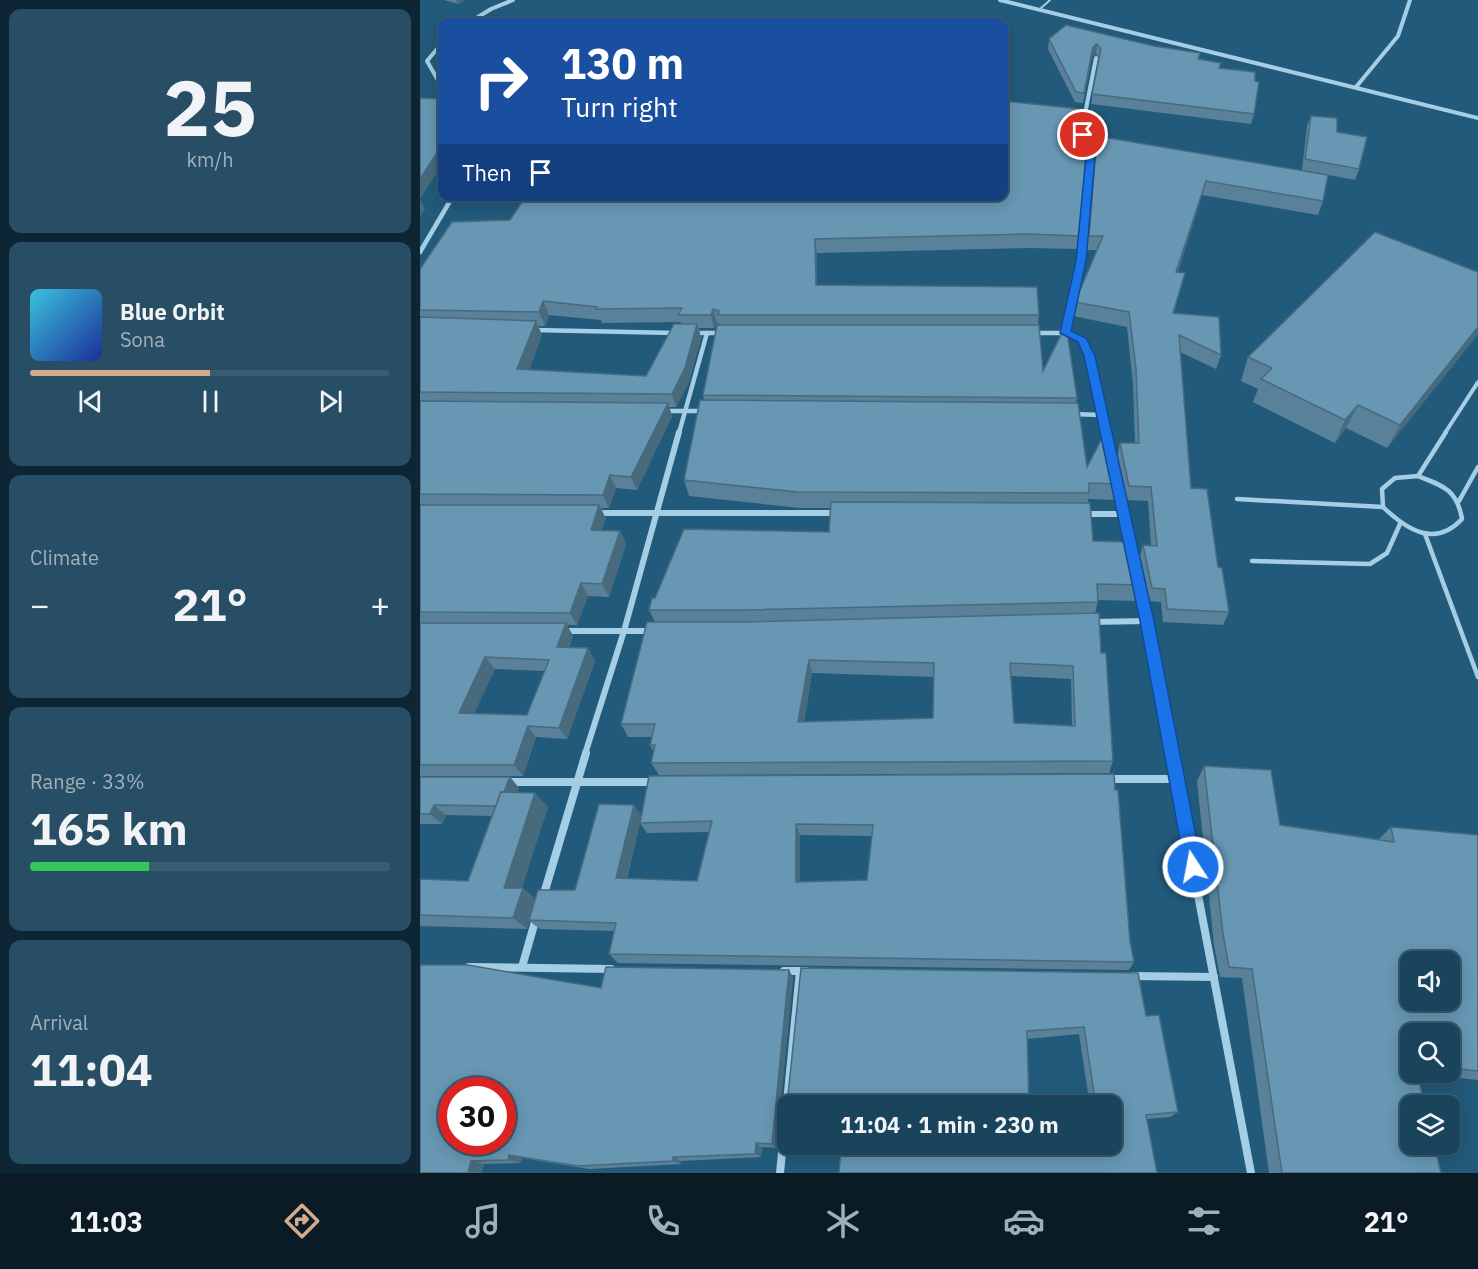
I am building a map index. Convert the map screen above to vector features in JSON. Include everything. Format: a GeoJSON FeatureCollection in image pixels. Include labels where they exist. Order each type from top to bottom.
{"type":"FeatureCollection","features":[{"type":"Feature","properties":{"kind":"street"},"geometry":{"type":"LineString","coordinates":[[476,18],[513,0]]}},
{"type":"Feature","properties":{"kind":"street"},"geometry":{"type":"LineString","coordinates":[[1000,0],[1478,118]]}},
{"type":"Feature","properties":{"kind":"street"},"geometry":{"type":"LineString","coordinates":[[1356,87],[1398,36],[1410,0]]}},
{"type":"Feature","properties":{"kind":"street"},"geometry":{"type":"LineString","coordinates":[[438,48],[427,61],[438,80]]}},
{"type":"Feature","properties":{"kind":"street"},"geometry":{"type":"LineString","coordinates":[[1065,333],[1081,261],[1092,145],[1083,135],[1083,129],[1096,58]]}},
{"type":"Feature","properties":{"kind":"street"},"geometry":{"type":"LineString","coordinates":[[420,252],[450,201]]}},
{"type":"Feature","properties":{"kind":"street"},"geometry":{"type":"LineString","coordinates":[[522,329],[731,333]]}},
{"type":"Feature","properties":{"kind":"street"},"geometry":{"type":"LineString","coordinates":[[541,902],[624,631],[707,333]]}},
{"type":"Feature","properties":{"kind":"street"},"geometry":{"type":"LineString","coordinates":[[1030,333],[1065,333],[1082,340],[1086,348],[1111,459]]}},
{"type":"Feature","properties":{"kind":"street"},"geometry":{"type":"LineString","coordinates":[[651,411],[710,411]]}},
{"type":"Feature","properties":{"kind":"street"},"geometry":{"type":"LineString","coordinates":[[1066,414],[1102,415]]}},
{"type":"Feature","properties":{"kind":"street"},"geometry":{"type":"LineString","coordinates":[[1114,470],[1133,557]]}},
{"type":"Feature","properties":{"kind":"street"},"geometry":{"type":"LineString","coordinates":[[586,513],[849,513]]}},
{"type":"Feature","properties":{"kind":"street"},"geometry":{"type":"LineString","coordinates":[[1076,514],[1124,514]]}},
{"type":"Feature","properties":{"kind":"street"},"geometry":{"type":"LineString","coordinates":[[1137,578],[1251,1173]]}},
{"type":"Feature","properties":{"kind":"street"},"geometry":{"type":"LineString","coordinates":[[1088,622],[1147,621]]}},
{"type":"Feature","properties":{"kind":"street"},"geometry":{"type":"LineString","coordinates":[[552,631],[658,631]]}},
{"type":"Feature","properties":{"kind":"street"},"geometry":{"type":"LineString","coordinates":[[1094,779],[1177,779]]}},
{"type":"Feature","properties":{"kind":"street"},"geometry":{"type":"LineString","coordinates":[[504,782],[658,782]]}},
{"type":"Feature","properties":{"kind":"street"},"geometry":{"type":"LineString","coordinates":[[522,967],[538,913]]}},
{"type":"Feature","properties":{"kind":"street"},"geometry":{"type":"LineString","coordinates":[[461,967],[626,969]]}},
{"type":"Feature","properties":{"kind":"street"},"geometry":{"type":"LineString","coordinates":[[777,971],[812,971]]}},
{"type":"Feature","properties":{"kind":"street"},"geometry":{"type":"LineString","coordinates":[[780,1173],[800,971]]}},
{"type":"Feature","properties":{"kind":"street"},"geometry":{"type":"LineString","coordinates":[[1119,976],[1214,977]]}},
{"type":"Feature","properties":{"kind":"lane"},"geometry":{"type":"LineString","coordinates":[[1040,9],[1050,0]]}},
{"type":"Feature","properties":{"kind":"lane"},"geometry":{"type":"LineString","coordinates":[[1418,476],[1478,382]]}},
{"type":"Feature","properties":{"kind":"lane"},"geometry":{"type":"LineString","coordinates":[[1460,501],[1442,485],[1418,476],[1395,478],[1382,489],[1383,507],[1400,524],[1425,534],[1449,532],[1462,519],[1460,501],[1478,467]]}},
{"type":"Feature","properties":{"kind":"lane"},"geometry":{"type":"LineString","coordinates":[[1237,499],[1383,507]]}},
{"type":"Feature","properties":{"kind":"lane"},"geometry":{"type":"LineString","coordinates":[[1252,561],[1370,564],[1384,559],[1392,546],[1400,524]]}},
{"type":"Feature","properties":{"kind":"lane"},"geometry":{"type":"LineString","coordinates":[[1425,534],[1478,677]]}},
{"type":"Feature","properties":{"kind":"building"},"geometry":{"type":"Polygon","coordinates":[[[1066,25],[1154,46],[1200,53],[1198,59],[1221,63],[1219,68],[1255,72],[1255,81],[1259,82],[1254,114],[1092,94],[1101,49],[1097,44],[1093,47],[1084,93],[1076,92],[1049,39],[1066,25]]]}},
{"type":"Feature","properties":{"kind":"building"},"geometry":{"type":"Polygon","coordinates":[[[420,98],[438,99],[438,151],[420,179],[420,98]]]}},
{"type":"Feature","properties":{"kind":"building"},"geometry":{"type":"Polygon","coordinates":[[[1008,101],[1080,109],[1076,133],[1089,135],[1079,236],[1030,234],[815,239],[816,285],[1037,287],[1039,315],[718,315],[719,311],[713,309],[711,315],[678,315],[682,308],[596,309],[597,307],[543,301],[539,312],[420,310],[420,269],[452,222],[510,220],[523,201],[1008,201],[1008,101]]]}},
{"type":"Feature","properties":{"kind":"building"},"geometry":{"type":"Polygon","coordinates":[[[1311,116],[1337,118],[1337,132],[1367,137],[1359,169],[1305,159],[1311,116]]]}},
{"type":"Feature","properties":{"kind":"building"},"geometry":{"type":"Polygon","coordinates":[[[1097,136],[1328,175],[1323,201],[1206,181],[1176,272],[1185,273],[1173,313],[1219,317],[1221,355],[1179,335],[1191,488],[1207,489],[1218,567],[1222,568],[1229,612],[1167,609],[1165,589],[1152,588],[1143,545],[1157,546],[1151,487],[1129,486],[1120,443],[1139,443],[1136,369],[1129,312],[1075,302],[1103,236],[1089,236],[1097,136]]]}},
{"type":"Feature","properties":{"kind":"building"},"geometry":{"type":"Polygon","coordinates":[[[1375,232],[1478,272],[1478,327],[1400,425],[1358,405],[1345,420],[1261,379],[1272,368],[1248,357],[1375,232]]]}},
{"type":"Feature","properties":{"kind":"building"},"geometry":{"type":"Polygon","coordinates":[[[420,317],[536,321],[517,369],[646,376],[674,324],[697,324],[685,368],[672,394],[420,392],[420,317]]]}},
{"type":"Feature","properties":{"kind":"building"},"geometry":{"type":"Polygon","coordinates":[[[717,325],[1039,325],[1043,371],[1066,325],[1077,398],[703,395],[717,325]]]}},
{"type":"Feature","properties":{"kind":"building"},"geometry":{"type":"Polygon","coordinates":[[[700,400],[1078,403],[1087,467],[1101,440],[1109,440],[1119,484],[1089,483],[1089,493],[797,492],[684,480],[700,400]]]}},
{"type":"Feature","properties":{"kind":"building"},"geometry":{"type":"Polygon","coordinates":[[[420,401],[668,403],[631,477],[610,475],[603,495],[420,494],[420,401]]]}},
{"type":"Feature","properties":{"kind":"building"},"geometry":{"type":"Polygon","coordinates":[[[831,502],[1090,503],[1093,541],[1132,542],[1142,585],[1097,584],[1098,602],[649,610],[652,598],[655,598],[684,529],[829,532],[831,502]]]}},
{"type":"Feature","properties":{"kind":"building"},"geometry":{"type":"Polygon","coordinates":[[[420,505],[599,505],[591,530],[620,531],[602,584],[581,583],[570,613],[420,612],[420,505]]]}},
{"type":"Feature","properties":{"kind":"building"},"geometry":{"type":"Polygon","coordinates":[[[1099,613],[1101,653],[1106,653],[1113,761],[651,763],[655,745],[650,745],[655,724],[621,724],[647,622],[743,622],[1099,613]],[[809,660],[798,722],[933,718],[934,663],[809,660]],[[1010,663],[1014,723],[1075,726],[1073,666],[1010,663]]]}},
{"type":"Feature","properties":{"kind":"building"},"geometry":{"type":"Polygon","coordinates":[[[420,623],[566,623],[557,647],[588,648],[559,728],[528,726],[514,765],[420,765],[420,623]],[[485,657],[459,713],[527,715],[549,660],[485,657]]]}},
{"type":"Feature","properties":{"kind":"building"},"geometry":{"type":"Polygon","coordinates":[[[1204,766],[1271,770],[1280,825],[1394,842],[1391,827],[1478,835],[1478,1071],[1460,1069],[1460,1023],[1400,1023],[1400,1083],[1420,1083],[1422,1095],[1400,1095],[1400,1155],[1437,1155],[1441,1173],[1282,1173],[1252,969],[1229,967],[1223,934],[1204,766]]]}},
{"type":"Feature","properties":{"kind":"building"},"geometry":{"type":"Polygon","coordinates":[[[1114,774],[1115,790],[1118,790],[1130,941],[1134,962],[609,954],[616,923],[529,920],[538,890],[575,890],[599,804],[634,805],[616,878],[697,881],[712,821],[640,823],[649,776],[1114,774]],[[796,824],[796,882],[867,880],[873,825],[796,824]]]}},
{"type":"Feature","properties":{"kind":"building"},"geometry":{"type":"Polygon","coordinates":[[[420,777],[510,777],[496,806],[434,805],[430,814],[420,814],[420,777]]]}},
{"type":"Feature","properties":{"kind":"building"},"geometry":{"type":"Polygon","coordinates":[[[501,792],[535,793],[504,888],[523,888],[513,918],[420,915],[420,879],[468,881],[501,792]]]}},
{"type":"Feature","properties":{"kind":"building"},"geometry":{"type":"Polygon","coordinates":[[[420,965],[468,965],[601,988],[606,967],[789,970],[772,1144],[756,1143],[755,1154],[673,1157],[673,1161],[578,1166],[509,1155],[508,1160],[471,1161],[468,1173],[420,1173],[420,965]]]}},
{"type":"Feature","properties":{"kind":"building"},"geometry":{"type":"Polygon","coordinates":[[[801,968],[1138,973],[1146,1016],[1159,1015],[1178,1112],[1146,1115],[1157,1173],[839,1173],[840,1155],[1122,1155],[1122,1095],[1094,1095],[1084,1027],[1027,1031],[1029,1095],[788,1095],[801,968]]]}},
{"type":"Feature","properties":{"kind":"route"},"geometry":{"type":"LineString","coordinates":[[1083,135],[1092,145],[1081,261],[1065,333],[1082,340],[1089,356],[1147,621],[1193,867]]}}]}
